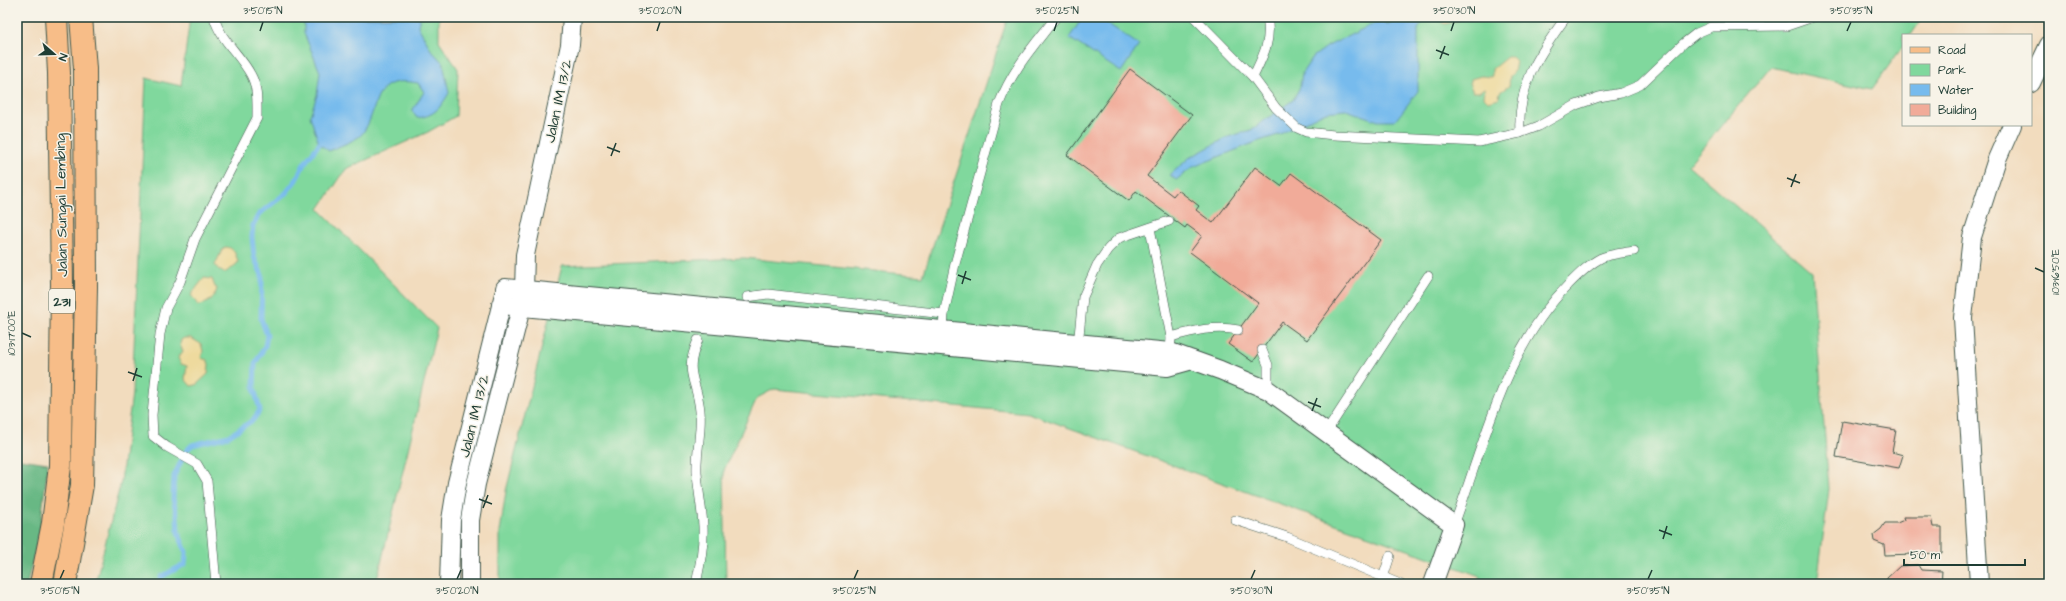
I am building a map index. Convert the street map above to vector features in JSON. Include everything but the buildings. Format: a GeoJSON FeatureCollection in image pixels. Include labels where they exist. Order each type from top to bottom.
{"type":"FeatureCollection","features":[{"type":"Feature","properties":{"kind":"main road","name":"Jalan Sungai Lembing"},"geometry":{"type":"LineString","coordinates":[[40,584],[53,523],[60,466],[62,284],[59,81],[56,17]]}},
{"type":"Feature","properties":{"kind":"main road","name":"Jalan Sungai Lembing"},"geometry":{"type":"LineString","coordinates":[[65,584],[82,485],[86,287],[85,69],[81,17]]}},
{"type":"Feature","properties":{"kind":"street","name":"Jalan IM 13/2"},"geometry":{"type":"LineString","coordinates":[[470,584],[470,520],[476,484],[521,308],[524,290],[525,256],[570,45],[572,17]]}},
{"type":"Feature","properties":{"kind":"street"},"geometry":{"type":"LineString","coordinates":[[2032,81],[2049,45]]}},
{"type":"Feature","properties":{"kind":"street"},"geometry":{"type":"LineString","coordinates":[[1979,584],[1964,312],[1972,237],[1996,159],[2012,126]]}},
{"type":"Feature","properties":{"kind":"street","name":"Jalan IM 13/2"},"geometry":{"type":"LineString","coordinates":[[449,584],[451,520],[457,483],[503,297],[525,256]]}},
{"type":"Feature","properties":{"kind":"street"},"geometry":{"type":"LineString","coordinates":[[503,297],[524,290],[848,328],[1077,351],[1170,352],[1220,370],[1268,390],[1327,431],[1454,525],[1433,584]]}},
{"type":"Feature","properties":{"kind":"street"},"geometry":{"type":"LineString","coordinates":[[503,297],[521,308],[848,328],[944,322],[981,341]]}},
{"type":"Feature","properties":{"kind":"lane"},"geometry":{"type":"LineString","coordinates":[[214,17],[217,29],[252,76],[258,97],[257,118],[194,239],[180,282],[166,308],[160,334],[152,415],[153,436],[167,447],[197,464],[207,481],[216,584]]}},
{"type":"Feature","properties":{"kind":"lane"},"geometry":{"type":"LineString","coordinates":[[747,297],[768,294],[944,322],[955,264],[999,104],[1009,81],[1025,56],[1056,17]]}},
{"type":"Feature","properties":{"kind":"lane"},"geometry":{"type":"LineString","coordinates":[[1194,17],[1253,77],[1276,108],[1297,128],[1306,132],[1334,135],[1478,142],[1520,133],[1539,126],[1576,105],[1599,97],[1621,93],[1640,85],[1684,43],[1697,33],[1711,27],[1787,26],[1813,17]]}},
{"type":"Feature","properties":{"kind":"lane"},"geometry":{"type":"LineString","coordinates":[[1253,77],[1267,47],[1270,30],[1267,17]]}},
{"type":"Feature","properties":{"kind":"lane"},"geometry":{"type":"LineString","coordinates":[[1520,133],[1518,113],[1524,88],[1538,56],[1566,17]]}},
{"type":"Feature","properties":{"kind":"lane"},"geometry":{"type":"LineString","coordinates":[[1077,351],[1083,297],[1097,266],[1108,249],[1119,238],[1169,221]]}},
{"type":"Feature","properties":{"kind":"lane"},"geometry":{"type":"LineString","coordinates":[[1150,228],[1170,352]]}},
{"type":"Feature","properties":{"kind":"lane"},"geometry":{"type":"LineString","coordinates":[[1454,525],[1487,428],[1506,381],[1526,340],[1538,321],[1557,296],[1584,270],[1602,258],[1634,251]]}},
{"type":"Feature","properties":{"kind":"lane"},"geometry":{"type":"LineString","coordinates":[[1327,431],[1428,276]]}},
{"type":"Feature","properties":{"kind":"lane"},"geometry":{"type":"LineString","coordinates":[[1170,352],[1192,331],[1226,327],[1238,330]]}},
{"type":"Feature","properties":{"kind":"lane"},"geometry":{"type":"LineString","coordinates":[[696,584],[700,564],[703,527],[697,470],[701,436],[700,410],[692,382],[690,365],[698,340]]}},
{"type":"Feature","properties":{"kind":"lane"},"geometry":{"type":"LineString","coordinates":[[1262,350],[1268,364],[1268,390]]}},
{"type":"Feature","properties":{"kind":"lane"},"geometry":{"type":"LineString","coordinates":[[1235,520],[1294,540],[1382,581],[1400,584]]}},
{"type":"Feature","properties":{"kind":"lane"},"geometry":{"type":"LineString","coordinates":[[1382,581],[1390,556]]}},
{"type":"Feature","properties":{"kind":"green space"},"geometry":{"type":"Polygon","coordinates":[[[190,17],[439,17],[439,41],[458,69],[456,116],[428,132],[346,169],[319,209],[437,328],[376,584],[95,584],[121,482],[132,393],[146,78],[181,86],[190,17]]]}},
{"type":"Feature","properties":{"kind":"green space"},"geometry":{"type":"Polygon","coordinates":[[[1008,17],[1923,17],[1912,34],[1902,34],[1902,47],[1872,89],[1771,67],[1688,165],[1812,272],[1829,489],[1817,584],[1478,584],[1480,576],[1028,413],[774,389],[757,398],[724,470],[726,584],[500,584],[500,532],[506,491],[562,266],[744,258],[923,276],[1008,17]]]}},
{"type":"Feature","properties":{"kind":"green space"},"geometry":{"type":"Polygon","coordinates":[[[21,459],[48,463],[40,529],[27,584],[17,584],[17,483],[21,459]]]}},
{"type":"Feature","properties":{"kind":"sand"},"geometry":{"type":"Polygon","coordinates":[[[1443,17],[1469,17],[1445,24],[1441,22],[1443,17]]]}},
{"type":"Feature","properties":{"kind":"sand"},"geometry":{"type":"Polygon","coordinates":[[[1507,57],[1512,57],[1516,61],[1514,72],[1510,76],[1509,86],[1500,92],[1499,98],[1488,101],[1484,97],[1484,88],[1479,92],[1473,92],[1469,83],[1471,79],[1481,76],[1492,77],[1492,69],[1507,57]]]}},
{"type":"Feature","properties":{"kind":"sand"},"geometry":{"type":"Polygon","coordinates":[[[225,247],[233,250],[238,262],[234,267],[224,273],[215,265],[225,247]]]}},
{"type":"Feature","properties":{"kind":"sand"},"geometry":{"type":"Polygon","coordinates":[[[204,278],[212,279],[215,287],[217,288],[215,294],[208,302],[198,305],[191,295],[204,278]]]}},
{"type":"Feature","properties":{"kind":"sand"},"geometry":{"type":"Polygon","coordinates":[[[184,338],[191,338],[201,344],[203,351],[201,358],[207,360],[209,364],[208,374],[196,385],[191,386],[185,379],[187,366],[181,364],[178,358],[183,351],[180,345],[181,340],[184,338]]]}},
{"type":"Feature","properties":{"kind":"water"},"geometry":{"type":"Polygon","coordinates":[[[304,17],[420,17],[418,26],[431,50],[443,63],[449,93],[443,103],[433,113],[417,118],[412,111],[424,92],[418,83],[402,82],[391,84],[384,89],[379,96],[368,124],[362,134],[329,151],[319,144],[310,116],[317,95],[320,72],[304,33],[304,17]]]}},
{"type":"Feature","properties":{"kind":"water"},"geometry":{"type":"Polygon","coordinates":[[[1083,17],[1098,17],[1139,45],[1121,72],[1069,38],[1083,17]]]}},
{"type":"Feature","properties":{"kind":"water"},"geometry":{"type":"Polygon","coordinates":[[[1402,17],[1426,17],[1418,29],[1418,91],[1395,121],[1378,121],[1346,110],[1326,112],[1278,135],[1256,142],[1193,167],[1176,180],[1170,175],[1189,158],[1228,137],[1251,130],[1293,100],[1300,87],[1302,73],[1313,57],[1328,46],[1373,24],[1382,22],[1388,24],[1402,17]]]}},
{"type":"Feature","properties":{"kind":"waterway"},"geometry":{"type":"LineString","coordinates":[[159,584],[161,577],[185,564],[186,552],[178,532],[177,516],[173,499],[174,476],[186,451],[192,445],[229,436],[253,420],[260,410],[254,388],[255,364],[265,346],[267,335],[261,319],[262,275],[254,257],[252,237],[253,225],[259,214],[286,193],[296,180],[304,164],[319,144]]}}]}
